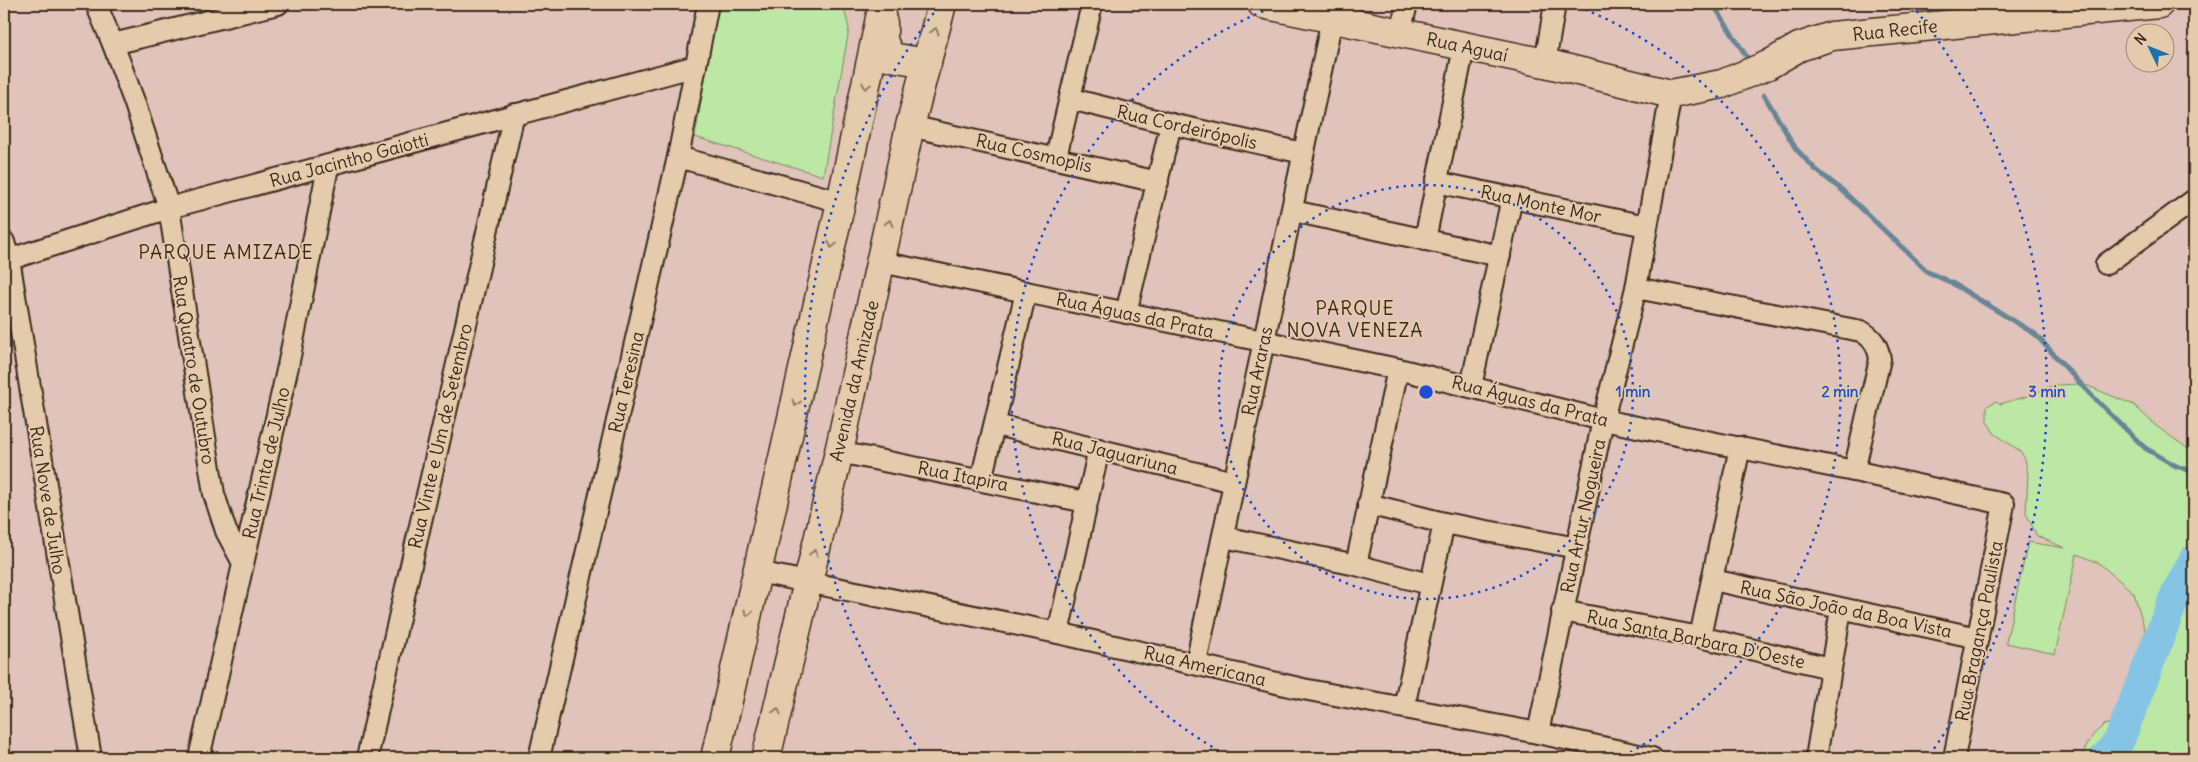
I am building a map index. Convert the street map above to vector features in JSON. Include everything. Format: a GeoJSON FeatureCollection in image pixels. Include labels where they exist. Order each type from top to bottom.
{"type":"FeatureCollection","features":[{"type":"Feature","properties":{"kind":"main road"},"geometry":{"type":"LineString","coordinates":[[883,4],[883,41],[886,52],[891,57],[927,63]]}},
{"type":"Feature","properties":{"kind":"main road"},"geometry":{"type":"LineString","coordinates":[[715,758],[841,202],[883,4]]}},
{"type":"Feature","properties":{"kind":"main road","name":"Avenida da Amizade"},"geometry":{"type":"LineString","coordinates":[[766,758],[839,452],[910,126],[942,4]]}},
{"type":"Feature","properties":{"kind":"main road","name":"Rua Aguaí"},"geometry":{"type":"LineString","coordinates":[[1262,4],[1545,63],[1670,94]]}},
{"type":"Feature","properties":{"kind":"main road","name":"Rua Recife"},"geometry":{"type":"LineString","coordinates":[[1670,94],[1722,84],[1768,65],[1799,47],[1832,36],[2083,8],[2159,4]]}},
{"type":"Feature","properties":{"kind":"street","name":"Rua Quatro de Outubro"},"geometry":{"type":"LineString","coordinates":[[96,4],[113,44],[168,208],[214,494],[226,531],[243,563]]}},
{"type":"Feature","properties":{"kind":"street","name":"Rua Teresina"},"geometry":{"type":"LineString","coordinates":[[539,758],[678,156],[708,4]]}},
{"type":"Feature","properties":{"kind":"street"},"geometry":{"type":"LineString","coordinates":[[1056,157],[1092,4]]}},
{"type":"Feature","properties":{"kind":"street"},"geometry":{"type":"LineString","coordinates":[[1400,33],[1407,4]]}},
{"type":"Feature","properties":{"kind":"street"},"geometry":{"type":"LineString","coordinates":[[1545,63],[1555,4]]}},
{"type":"Feature","properties":{"kind":"street"},"geometry":{"type":"LineString","coordinates":[[113,44],[270,5]]}},
{"type":"Feature","properties":{"kind":"street","name":"Rua Araras"},"geometry":{"type":"LineString","coordinates":[[1196,663],[1263,342],[1293,211],[1303,153],[1332,19]]}},
{"type":"Feature","properties":{"kind":"street"},"geometry":{"type":"LineString","coordinates":[[1425,240],[1464,47]]}},
{"type":"Feature","properties":{"kind":"street","name":"Rua Jacintho Gaiotti"},"geometry":{"type":"LineString","coordinates":[[6,254],[168,208],[328,167],[514,114],[696,66]]}},
{"type":"Feature","properties":{"kind":"street","name":"Rua Artur Nogueira"},"geometry":{"type":"LineString","coordinates":[[1538,733],[1603,420],[1636,288],[1670,94]]}},
{"type":"Feature","properties":{"kind":"street","name":"Rua Cordeirópolis"},"geometry":{"type":"LineString","coordinates":[[1071,99],[1170,124],[1303,153]]}},
{"type":"Feature","properties":{"kind":"street","name":"Rua Vinte e Um de Setembro"},"geometry":{"type":"LineString","coordinates":[[367,758],[514,114]]}},
{"type":"Feature","properties":{"kind":"street"},"geometry":{"type":"LineString","coordinates":[[1126,313],[1170,124]]}},
{"type":"Feature","properties":{"kind":"street","name":"Rua Cosmoplis"},"geometry":{"type":"LineString","coordinates":[[910,126],[1056,157],[1158,182]]}},
{"type":"Feature","properties":{"kind":"street"},"geometry":{"type":"LineString","coordinates":[[678,156],[841,202]]}},
{"type":"Feature","properties":{"kind":"street","name":"Rua Trinta de Julho"},"geometry":{"type":"LineString","coordinates":[[199,758],[288,366],[328,167]]}},
{"type":"Feature","properties":{"kind":"street","name":"Rua Monte Mor"},"geometry":{"type":"LineString","coordinates":[[1436,182],[1646,226]]}},
{"type":"Feature","properties":{"kind":"street"},"geometry":{"type":"LineString","coordinates":[[1471,386],[1512,198]]}},
{"type":"Feature","properties":{"kind":"street"},"geometry":{"type":"LineString","coordinates":[[2106,264],[2194,200]]}},
{"type":"Feature","properties":{"kind":"street"},"geometry":{"type":"LineString","coordinates":[[1293,211],[1500,256]]}},
{"type":"Feature","properties":{"kind":"street","name":"Rua Nove de Julho"},"geometry":{"type":"LineString","coordinates":[[6,254],[91,758]]}},
{"type":"Feature","properties":{"kind":"street","name":"Rua Águas da Prata"},"geometry":{"type":"LineString","coordinates":[[881,262],[1398,369],[1603,420],[1740,447],[2004,504]]}},
{"type":"Feature","properties":{"kind":"street"},"geometry":{"type":"LineString","coordinates":[[1636,288],[1861,332],[1869,336],[1878,349],[1880,359],[1854,471]]}},
{"type":"Feature","properties":{"kind":"street"},"geometry":{"type":"LineString","coordinates":[[981,480],[996,424],[1026,292]]}},
{"type":"Feature","properties":{"kind":"street"},"geometry":{"type":"LineString","coordinates":[[1356,565],[1398,369]]}},
{"type":"Feature","properties":{"kind":"street","name":"Rua Jaguariuna"},"geometry":{"type":"LineString","coordinates":[[996,424],[1234,482]]}},
{"type":"Feature","properties":{"kind":"street"},"geometry":{"type":"LineString","coordinates":[[1700,637],[1740,447]]}},
{"type":"Feature","properties":{"kind":"street"},"geometry":{"type":"LineString","coordinates":[[1058,633],[1098,449]]}},
{"type":"Feature","properties":{"kind":"street","name":"Rua Itapira"},"geometry":{"type":"LineString","coordinates":[[839,452],[1086,502]]}},
{"type":"Feature","properties":{"kind":"street"},"geometry":{"type":"LineString","coordinates":[[1368,504],[1444,523],[1577,548]]}},
{"type":"Feature","properties":{"kind":"street","name":"Rua Bragança Paulista"},"geometry":{"type":"LineString","coordinates":[[1954,758],[2004,504]]}},
{"type":"Feature","properties":{"kind":"street"},"geometry":{"type":"LineString","coordinates":[[1404,707],[1429,584],[1444,523]]}},
{"type":"Feature","properties":{"kind":"street"},"geometry":{"type":"LineString","coordinates":[[1224,536],[1356,565],[1429,584]]}},
{"type":"Feature","properties":{"kind":"street","name":"Rua Americana"},"geometry":{"type":"LineString","coordinates":[[758,572],[808,580],[1058,633],[1196,663],[1303,689],[1538,733],[1652,758]]}},
{"type":"Feature","properties":{"kind":"street","name":"Rua São João da Boa Vista"},"geometry":{"type":"LineString","coordinates":[[1713,580],[1978,638]]}},
{"type":"Feature","properties":{"kind":"street"},"geometry":{"type":"LineString","coordinates":[[1816,758],[1841,609]]}},
{"type":"Feature","properties":{"kind":"street","name":"Rua Santa Barbara D'Oeste"},"geometry":{"type":"LineString","coordinates":[[1562,611],[1700,637],[1830,668]]}},
{"type":"Feature","properties":{"kind":"green space"},"geometry":{"type":"Polygon","coordinates":[[[718,4],[843,4],[849,29],[823,176],[695,137],[718,4]]]}},
{"type":"Feature","properties":{"kind":"green space"},"geometry":{"type":"Polygon","coordinates":[[[2083,384],[2134,405],[2156,426],[2194,453],[2194,758],[2080,758],[2093,735],[2104,725],[2121,721],[2135,710],[2148,663],[2147,637],[2134,593],[2099,563],[2077,554],[2055,654],[2006,643],[2028,542],[2065,548],[2037,536],[2026,513],[2028,475],[2025,459],[2020,451],[1994,433],[1987,421],[1987,406],[1997,401],[2000,404],[2028,396],[2054,385],[2083,384]]]}},
{"type":"Feature","properties":{"kind":"waterway"},"geometry":{"type":"LineString","coordinates":[[1713,4],[1750,62]]}},
{"type":"Feature","properties":{"kind":"waterway"},"geometry":{"type":"LineString","coordinates":[[1764,95],[1796,149],[1815,169],[1842,190],[1928,272],[1952,283],[2035,334],[2091,395],[2145,448],[2176,466],[2194,472]]}},
{"type":"Feature","properties":{"kind":"waterway"},"geometry":{"type":"LineString","coordinates":[[2105,758],[2119,741],[2175,596],[2194,560]]}},
{"type":"Feature","properties":{"kind":"district","name":"PARQUE AMIZADE"},"geometry":{"type":"Point","coordinates":[226,252]}},
{"type":"Feature","properties":{"kind":"district","name":"PARQUE NOVA VENEZA"},"geometry":{"type":"Point","coordinates":[1355,319]}}]}
